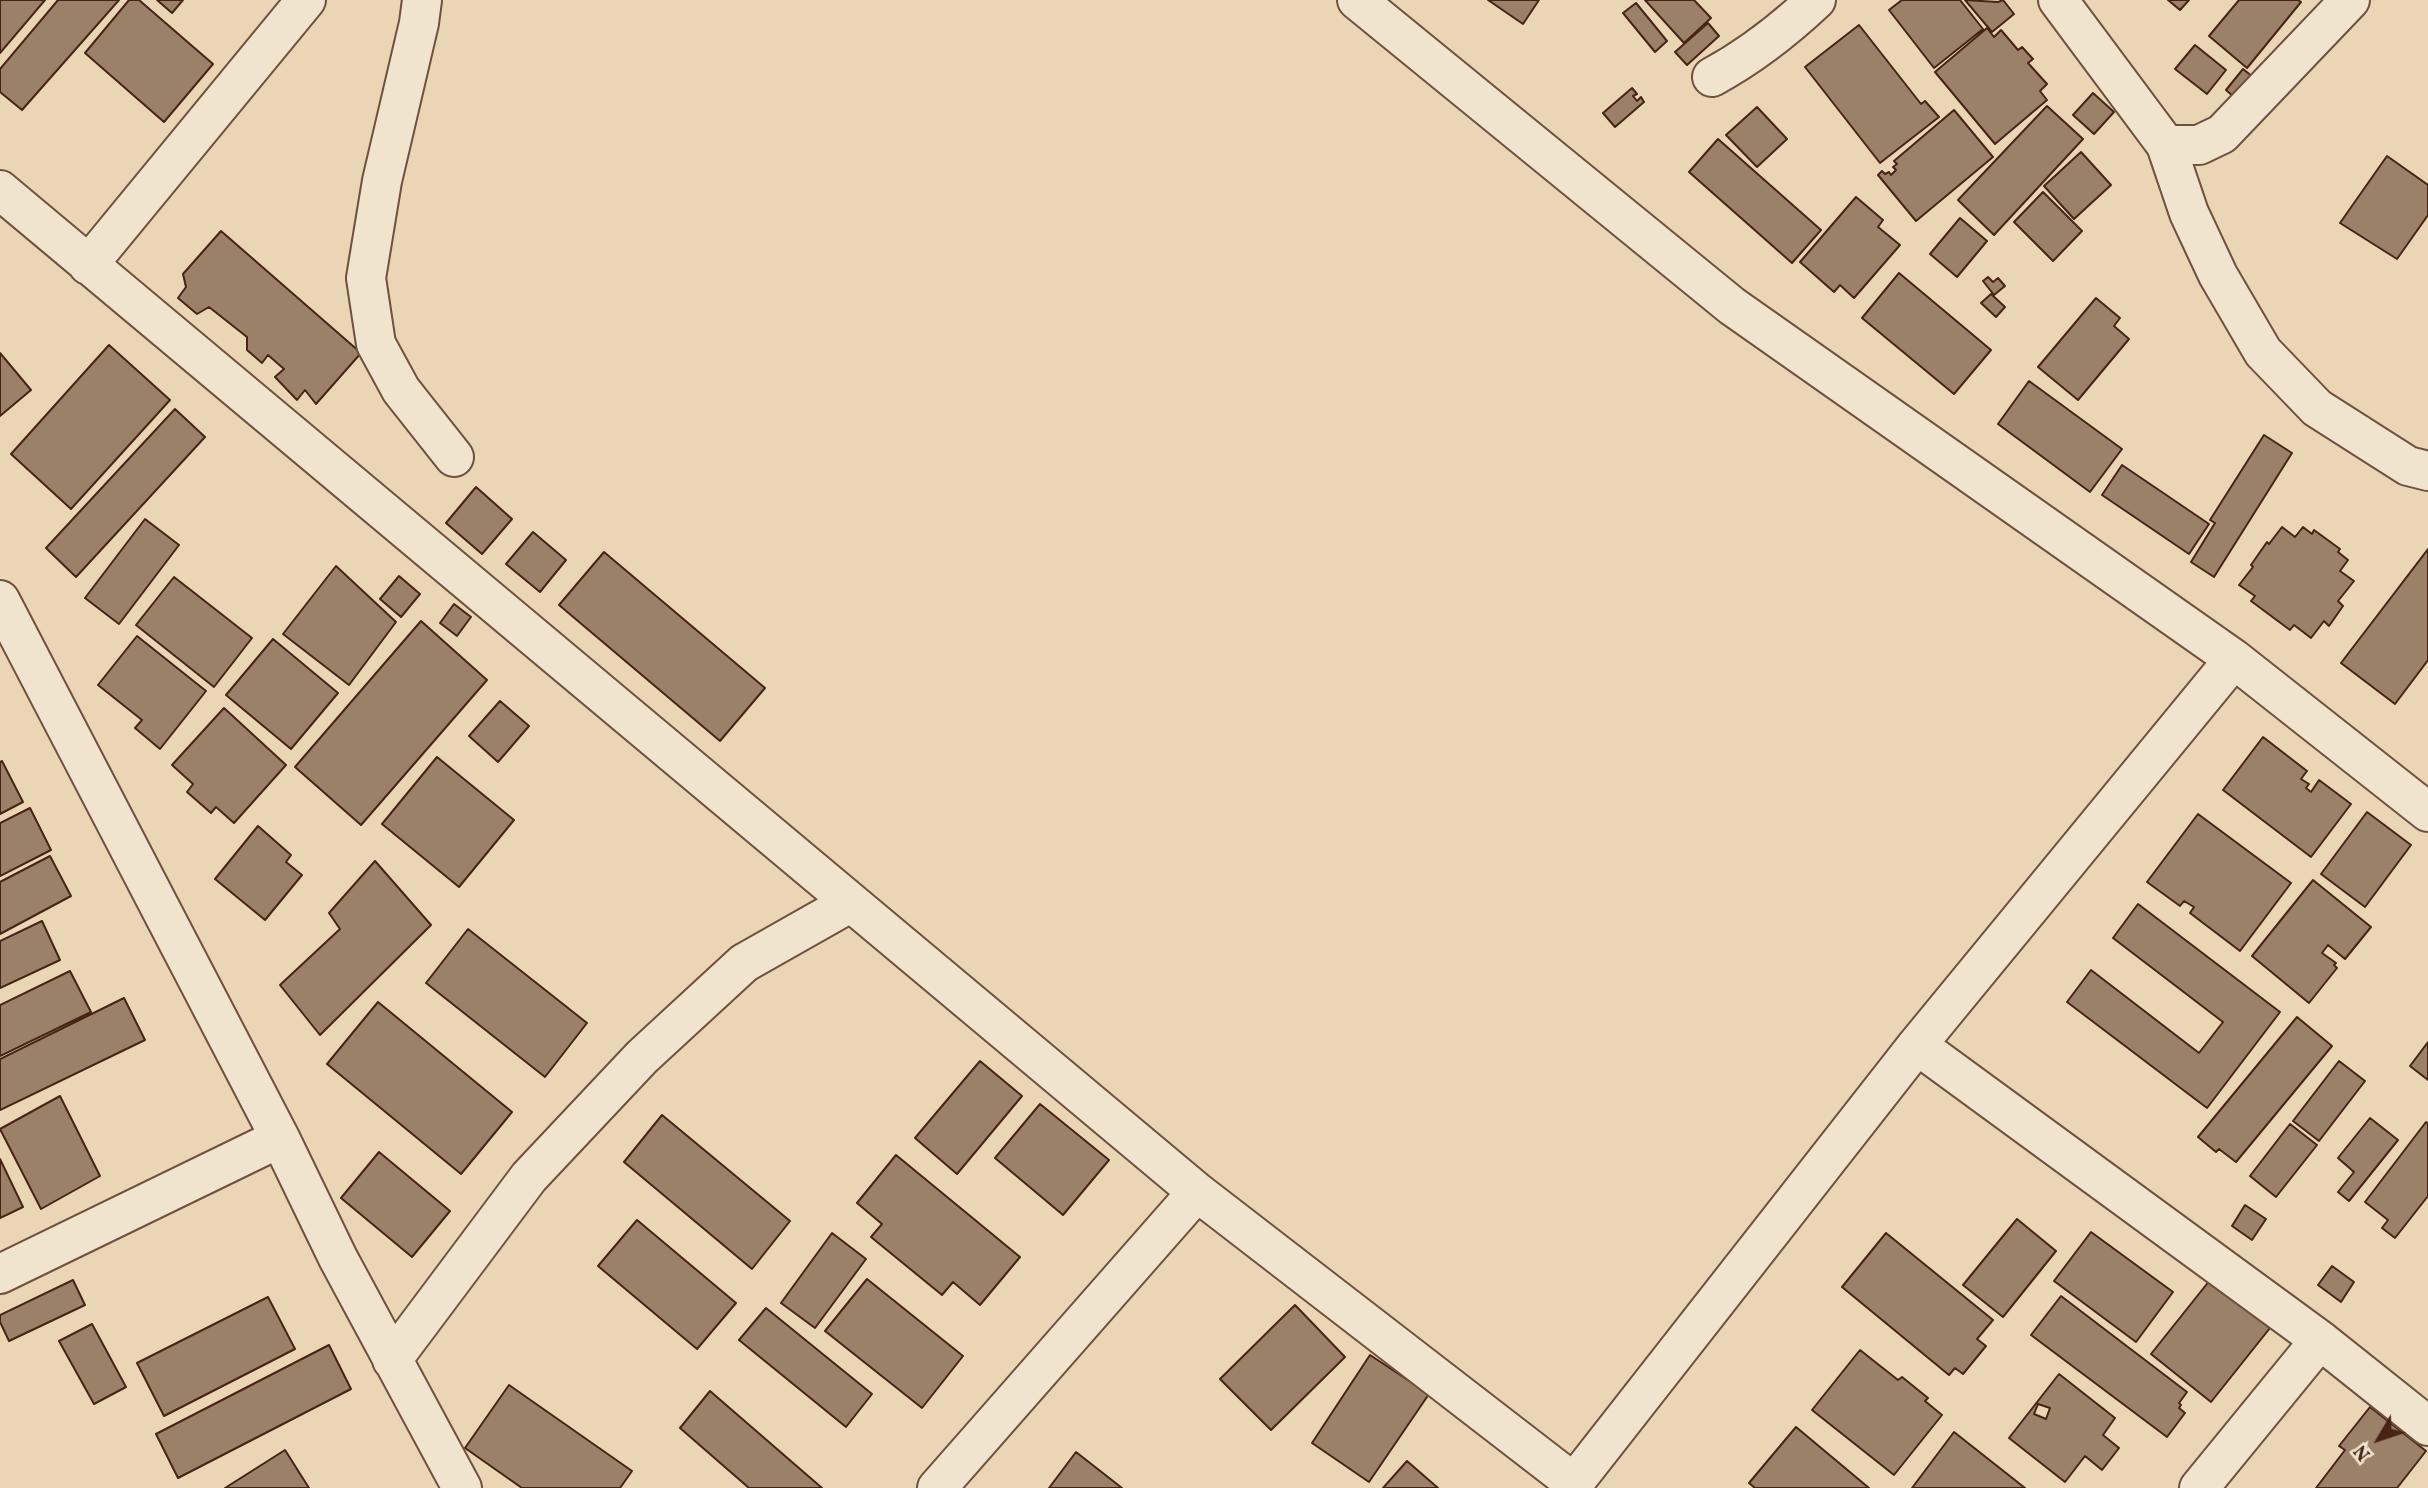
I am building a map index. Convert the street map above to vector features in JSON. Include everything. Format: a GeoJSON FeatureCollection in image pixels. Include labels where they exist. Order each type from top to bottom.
{"type":"FeatureCollection","features":[{"type":"Feature","properties":{"kind":"street"},"geometry":{"type":"LineString","coordinates":[[88,265],[306,0]]}},
{"type":"Feature","properties":{"kind":"street"},"geometry":{"type":"LineString","coordinates":[[422,0],[382,181],[366,278],[376,344],[401,390],[454,457]]}},
{"type":"Feature","properties":{"kind":"street"},"geometry":{"type":"LineString","coordinates":[[1357,0],[1732,306],[2234,659],[2428,813]]}},
{"type":"Feature","properties":{"kind":"street"},"geometry":{"type":"LineString","coordinates":[[1712,77],[1752,54],[1816,0]]}},
{"type":"Feature","properties":{"kind":"street"},"geometry":{"type":"LineString","coordinates":[[2058,0],[2166,145],[2189,213],[2212,262],[2263,352],[2317,408],[2408,466],[2428,471]]}},
{"type":"Feature","properties":{"kind":"street"},"geometry":{"type":"LineString","coordinates":[[2166,145],[2199,145],[2222,134],[2350,0]]}},
{"type":"Feature","properties":{"kind":"street"},"geometry":{"type":"LineString","coordinates":[[0,190],[1197,1192],[1572,1486],[1917,1045],[2234,659]]}},
{"type":"Feature","properties":{"kind":"street"},"geometry":{"type":"LineString","coordinates":[[0,600],[280,1138],[338,1258],[462,1488]]}},
{"type":"Feature","properties":{"kind":"street"},"geometry":{"type":"LineString","coordinates":[[392,1360],[529,1177],[642,1057],[744,962],[850,903]]}},
{"type":"Feature","properties":{"kind":"street"},"geometry":{"type":"LineString","coordinates":[[1917,1045],[2320,1340],[2428,1426]]}},
{"type":"Feature","properties":{"kind":"street"},"geometry":{"type":"LineString","coordinates":[[0,1274],[280,1138]]}},
{"type":"Feature","properties":{"kind":"street"},"geometry":{"type":"LineString","coordinates":[[937,1488],[1197,1192]]}},
{"type":"Feature","properties":{"kind":"street"},"geometry":{"type":"LineString","coordinates":[[2199,1488],[2320,1340]]}},
{"type":"Feature","properties":{"kind":"building"},"geometry":{"type":"Polygon","coordinates":[[[0,0],[45,0],[0,53],[0,0]]]}},
{"type":"Feature","properties":{"kind":"building"},"geometry":{"type":"Polygon","coordinates":[[[58,0],[119,0],[22,110],[0,92],[0,69],[58,0]]]}},
{"type":"Feature","properties":{"kind":"building"},"geometry":{"type":"Polygon","coordinates":[[[129,0],[139,0],[213,64],[164,122],[85,53],[129,0]]]}},
{"type":"Feature","properties":{"kind":"building"},"geometry":{"type":"Polygon","coordinates":[[[157,0],[183,0],[172,13],[157,0]]]}},
{"type":"Feature","properties":{"kind":"building"},"geometry":{"type":"Polygon","coordinates":[[[1488,0],[1539,0],[1523,24],[1488,0]]]}},
{"type":"Feature","properties":{"kind":"building"},"geometry":{"type":"Polygon","coordinates":[[[1645,0],[1694,0],[1711,18],[1684,43],[1645,0]]]}},
{"type":"Feature","properties":{"kind":"building"},"geometry":{"type":"Polygon","coordinates":[[[1902,0],[1960,0],[1983,29],[1934,68],[1889,10],[1902,0]]]}},
{"type":"Feature","properties":{"kind":"building"},"geometry":{"type":"Polygon","coordinates":[[[1965,0],[2003,0],[2014,14],[1992,32],[1965,0]]]}},
{"type":"Feature","properties":{"kind":"building"},"geometry":{"type":"Polygon","coordinates":[[[2168,0],[2189,0],[2180,10],[2168,0]]]}},
{"type":"Feature","properties":{"kind":"building"},"geometry":{"type":"Polygon","coordinates":[[[2239,0],[2301,2],[2247,68],[2209,36],[2239,0]]]}},
{"type":"Feature","properties":{"kind":"building"},"geometry":{"type":"Polygon","coordinates":[[[1636,3],[1667,41],[1655,52],[1623,13],[1636,3]]]}},
{"type":"Feature","properties":{"kind":"building"},"geometry":{"type":"Polygon","coordinates":[[[1708,23],[1719,36],[1687,65],[1675,52],[1708,23]]]}},
{"type":"Feature","properties":{"kind":"building"},"geometry":{"type":"Polygon","coordinates":[[[1859,25],[1921,104],[1925,101],[1939,117],[1880,163],[1805,67],[1859,25]]]}},
{"type":"Feature","properties":{"kind":"building"},"geometry":{"type":"Polygon","coordinates":[[[1987,28],[1994,37],[2001,30],[2018,50],[2022,47],[2033,59],[2028,63],[2047,84],[2040,91],[2047,100],[1995,144],[1935,72],[1987,28]]]}},
{"type":"Feature","properties":{"kind":"building"},"geometry":{"type":"Polygon","coordinates":[[[2195,45],[2226,70],[2207,94],[2175,69],[2195,45]]]}},
{"type":"Feature","properties":{"kind":"building"},"geometry":{"type":"Polygon","coordinates":[[[2243,69],[2253,77],[2236,99],[2226,90],[2243,69]]]}},
{"type":"Feature","properties":{"kind":"building"},"geometry":{"type":"Polygon","coordinates":[[[1632,88],[1637,94],[1633,96],[1637,101],[1641,97],[1644,102],[1615,127],[1603,113],[1632,88]]]}},
{"type":"Feature","properties":{"kind":"building"},"geometry":{"type":"Polygon","coordinates":[[[2093,93],[2114,112],[2094,134],[2073,115],[2093,93]]]}},
{"type":"Feature","properties":{"kind":"building"},"geometry":{"type":"Polygon","coordinates":[[[2047,106],[2083,139],[1994,235],[1958,200],[2047,106]]]}},
{"type":"Feature","properties":{"kind":"building"},"geometry":{"type":"Polygon","coordinates":[[[1757,107],[1787,139],[1757,167],[1726,135],[1757,107]]]}},
{"type":"Feature","properties":{"kind":"building"},"geometry":{"type":"Polygon","coordinates":[[[1954,110],[1993,157],[1916,221],[1878,175],[1882,171],[1891,175],[1896,170],[1893,167],[1897,164],[1894,161],[1954,110]]]}},
{"type":"Feature","properties":{"kind":"building"},"geometry":{"type":"Polygon","coordinates":[[[1718,139],[1821,230],[1792,263],[1689,172],[1718,139]]]}},
{"type":"Feature","properties":{"kind":"building"},"geometry":{"type":"Polygon","coordinates":[[[2081,152],[2111,185],[2074,219],[2044,186],[2081,152]]]}},
{"type":"Feature","properties":{"kind":"building"},"geometry":{"type":"Polygon","coordinates":[[[2387,156],[2428,185],[2428,215],[2397,259],[2340,223],[2387,156]]]}},
{"type":"Feature","properties":{"kind":"building"},"geometry":{"type":"Polygon","coordinates":[[[2043,192],[2082,231],[2053,261],[2014,222],[2043,192]]]}},
{"type":"Feature","properties":{"kind":"building"},"geometry":{"type":"Polygon","coordinates":[[[1856,197],[1883,220],[1878,227],[1900,245],[1854,298],[1840,285],[1834,292],[1800,262],[1856,197]]]}},
{"type":"Feature","properties":{"kind":"building"},"geometry":{"type":"Polygon","coordinates":[[[1960,218],[1987,241],[1957,277],[1930,254],[1960,218]]]}},
{"type":"Feature","properties":{"kind":"building"},"geometry":{"type":"Polygon","coordinates":[[[221,231],[361,353],[316,404],[305,390],[297,400],[275,377],[284,369],[268,355],[262,363],[247,350],[247,337],[209,307],[197,314],[178,298],[186,287],[183,274],[221,231]]]}},
{"type":"Feature","properties":{"kind":"building"},"geometry":{"type":"Polygon","coordinates":[[[1899,273],[1991,350],[1954,394],[1862,318],[1899,273]]]}},
{"type":"Feature","properties":{"kind":"building"},"geometry":{"type":"Polygon","coordinates":[[[1988,277],[1993,282],[1998,278],[2005,286],[1994,295],[1983,281],[1988,277]]]}},
{"type":"Feature","properties":{"kind":"building"},"geometry":{"type":"Polygon","coordinates":[[[1991,294],[2005,307],[1996,317],[1981,303],[1991,294]]]}},
{"type":"Feature","properties":{"kind":"building"},"geometry":{"type":"Polygon","coordinates":[[[2096,298],[2120,318],[2114,326],[2129,339],[2078,400],[2038,367],[2096,298]]]}},
{"type":"Feature","properties":{"kind":"building"},"geometry":{"type":"Polygon","coordinates":[[[109,345],[170,400],[71,509],[11,454],[109,345]]]}},
{"type":"Feature","properties":{"kind":"building"},"geometry":{"type":"Polygon","coordinates":[[[0,353],[31,390],[0,416],[0,353]]]}},
{"type":"Feature","properties":{"kind":"building"},"geometry":{"type":"Polygon","coordinates":[[[2029,381],[2122,449],[2090,492],[1998,424],[2029,381]]]}},
{"type":"Feature","properties":{"kind":"building"},"geometry":{"type":"Polygon","coordinates":[[[175,409],[205,437],[76,577],[46,548],[175,409]]]}},
{"type":"Feature","properties":{"kind":"building"},"geometry":{"type":"Polygon","coordinates":[[[2264,435],[2292,453],[2214,577],[2191,562],[2215,523],[2210,520],[2264,435]]]}},
{"type":"Feature","properties":{"kind":"building"},"geometry":{"type":"Polygon","coordinates":[[[2122,465],[2209,524],[2189,554],[2102,495],[2122,465]]]}},
{"type":"Feature","properties":{"kind":"building"},"geometry":{"type":"Polygon","coordinates":[[[476,487],[512,519],[482,554],[446,523],[476,487]]]}},
{"type":"Feature","properties":{"kind":"building"},"geometry":{"type":"Polygon","coordinates":[[[145,519],[179,545],[119,624],[85,598],[145,519]]]}},
{"type":"Feature","properties":{"kind":"building"},"geometry":{"type":"Polygon","coordinates":[[[2282,527],[2295,537],[2303,527],[2312,534],[2314,530],[2340,549],[2338,552],[2348,560],[2340,571],[2354,581],[2338,601],[2343,606],[2329,626],[2324,621],[2311,638],[2294,625],[2290,630],[2251,601],[2255,596],[2239,585],[2267,542],[2269,544],[2282,527]]]}},
{"type":"Feature","properties":{"kind":"building"},"geometry":{"type":"Polygon","coordinates":[[[533,532],[566,560],[540,592],[506,564],[533,532]]]}},
{"type":"Feature","properties":{"kind":"building"},"geometry":{"type":"Polygon","coordinates":[[[2428,549],[2428,660],[2395,704],[2341,663],[2428,549]]]}},
{"type":"Feature","properties":{"kind":"building"},"geometry":{"type":"Polygon","coordinates":[[[604,552],[765,688],[720,741],[559,605],[604,552]]]}},
{"type":"Feature","properties":{"kind":"building"},"geometry":{"type":"Polygon","coordinates":[[[336,566],[396,622],[349,685],[283,634],[336,566]]]}},
{"type":"Feature","properties":{"kind":"building"},"geometry":{"type":"Polygon","coordinates":[[[399,576],[420,594],[401,617],[380,599],[399,576]]]}},
{"type":"Feature","properties":{"kind":"building"},"geometry":{"type":"Polygon","coordinates":[[[174,577],[252,638],[214,687],[136,625],[174,577]]]}},
{"type":"Feature","properties":{"kind":"building"},"geometry":{"type":"Polygon","coordinates":[[[454,604],[471,617],[457,636],[440,623],[454,604]]]}},
{"type":"Feature","properties":{"kind":"building"},"geometry":{"type":"Polygon","coordinates":[[[421,621],[487,680],[361,825],[295,767],[421,621]]]}},
{"type":"Feature","properties":{"kind":"building"},"geometry":{"type":"Polygon","coordinates":[[[137,636],[206,691],[160,749],[135,728],[142,720],[98,685],[137,636]]]}},
{"type":"Feature","properties":{"kind":"building"},"geometry":{"type":"Polygon","coordinates":[[[273,639],[338,693],[291,749],[226,695],[273,639]]]}},
{"type":"Feature","properties":{"kind":"building"},"geometry":{"type":"Polygon","coordinates":[[[500,701],[529,726],[498,762],[469,736],[500,701]]]}},
{"type":"Feature","properties":{"kind":"building"},"geometry":{"type":"Polygon","coordinates":[[[224,708],[286,765],[234,823],[216,807],[211,813],[187,792],[193,784],[172,765],[224,708]]]}},
{"type":"Feature","properties":{"kind":"building"},"geometry":{"type":"Polygon","coordinates":[[[2263,737],[2307,771],[2301,779],[2309,784],[2306,788],[2311,792],[2319,780],[2351,804],[2311,857],[2223,790],[2263,737]]]}},
{"type":"Feature","properties":{"kind":"building"},"geometry":{"type":"Polygon","coordinates":[[[437,757],[514,820],[459,887],[382,824],[437,757]]]}},
{"type":"Feature","properties":{"kind":"building"},"geometry":{"type":"Polygon","coordinates":[[[2,761],[23,802],[0,814],[0,762],[2,761]]]}},
{"type":"Feature","properties":{"kind":"building"},"geometry":{"type":"Polygon","coordinates":[[[30,808],[51,850],[0,876],[0,823],[30,808]]]}},
{"type":"Feature","properties":{"kind":"building"},"geometry":{"type":"Polygon","coordinates":[[[2367,812],[2411,845],[2365,907],[2321,874],[2367,812]]]}},
{"type":"Feature","properties":{"kind":"building"},"geometry":{"type":"Polygon","coordinates":[[[2198,814],[2291,883],[2240,951],[2190,913],[2194,907],[2184,901],[2180,906],[2147,882],[2198,814]]]}},
{"type":"Feature","properties":{"kind":"building"},"geometry":{"type":"Polygon","coordinates":[[[258,826],[291,855],[286,862],[302,875],[265,920],[215,879],[258,826]]]}},
{"type":"Feature","properties":{"kind":"building"},"geometry":{"type":"Polygon","coordinates":[[[50,856],[71,896],[0,934],[0,882],[50,856]]]}},
{"type":"Feature","properties":{"kind":"building"},"geometry":{"type":"Polygon","coordinates":[[[375,861],[431,925],[320,1035],[280,985],[340,929],[329,913],[375,861]]]}},
{"type":"Feature","properties":{"kind":"building"},"geometry":{"type":"Polygon","coordinates":[[[2313,880],[2371,927],[2345,959],[2328,945],[2322,953],[2336,963],[2334,965],[2337,968],[2309,1003],[2252,956],[2313,880]]]}},
{"type":"Feature","properties":{"kind":"building"},"geometry":{"type":"Polygon","coordinates":[[[2138,904],[2280,1012],[2207,1108],[2067,1002],[2091,970],[2199,1053],[2223,1022],[2113,938],[2138,904]]]}},
{"type":"Feature","properties":{"kind":"building"},"geometry":{"type":"Polygon","coordinates":[[[42,921],[60,960],[0,988],[0,941],[42,921]]]}},
{"type":"Feature","properties":{"kind":"building"},"geometry":{"type":"Polygon","coordinates":[[[468,929],[587,1023],[545,1077],[426,983],[468,929]]]}},
{"type":"Feature","properties":{"kind":"building"},"geometry":{"type":"Polygon","coordinates":[[[70,971],[91,1012],[0,1056],[0,1005],[70,971]]]}},
{"type":"Feature","properties":{"kind":"building"},"geometry":{"type":"Polygon","coordinates":[[[124,998],[145,1040],[0,1110],[0,1059],[124,998]]]}},
{"type":"Feature","properties":{"kind":"building"},"geometry":{"type":"Polygon","coordinates":[[[378,1002],[512,1112],[461,1174],[327,1064],[378,1002]]]}},
{"type":"Feature","properties":{"kind":"building"},"geometry":{"type":"Polygon","coordinates":[[[2297,1017],[2332,1046],[2236,1162],[2219,1149],[2216,1152],[2198,1137],[2297,1017]]]}},
{"type":"Feature","properties":{"kind":"building"},"geometry":{"type":"Polygon","coordinates":[[[2428,1042],[2428,1080],[2410,1066],[2428,1042]]]}},
{"type":"Feature","properties":{"kind":"building"},"geometry":{"type":"Polygon","coordinates":[[[980,1061],[1022,1096],[957,1174],[915,1138],[980,1061]]]}},
{"type":"Feature","properties":{"kind":"building"},"geometry":{"type":"Polygon","coordinates":[[[2339,1061],[2365,1081],[2319,1141],[2293,1121],[2339,1061]]]}},
{"type":"Feature","properties":{"kind":"building"},"geometry":{"type":"Polygon","coordinates":[[[60,1096],[100,1176],[41,1209],[0,1129],[60,1096]]]}},
{"type":"Feature","properties":{"kind":"building"},"geometry":{"type":"Polygon","coordinates":[[[1040,1104],[1109,1160],[1063,1215],[995,1158],[1040,1104]]]}},
{"type":"Feature","properties":{"kind":"building"},"geometry":{"type":"Polygon","coordinates":[[[662,1115],[790,1221],[752,1269],[624,1162],[662,1115]]]}},
{"type":"Feature","properties":{"kind":"building"},"geometry":{"type":"Polygon","coordinates":[[[2370,1118],[2398,1140],[2349,1201],[2338,1192],[2354,1172],[2338,1158],[2370,1118]]]}},
{"type":"Feature","properties":{"kind":"building"},"geometry":{"type":"Polygon","coordinates":[[[2426,1122],[2428,1196],[2395,1238],[2382,1228],[2388,1220],[2365,1202],[2426,1122]]]}},
{"type":"Feature","properties":{"kind":"building"},"geometry":{"type":"Polygon","coordinates":[[[2290,1124],[2317,1145],[2276,1197],[2250,1176],[2290,1124]]]}},
{"type":"Feature","properties":{"kind":"building"},"geometry":{"type":"Polygon","coordinates":[[[379,1152],[450,1211],[412,1257],[341,1198],[379,1152]]]}},
{"type":"Feature","properties":{"kind":"building"},"geometry":{"type":"Polygon","coordinates":[[[896,1155],[1020,1257],[980,1305],[953,1282],[942,1295],[871,1237],[882,1224],[857,1203],[896,1155]]]}},
{"type":"Feature","properties":{"kind":"building"},"geometry":{"type":"Polygon","coordinates":[[[0,1159],[23,1207],[0,1218],[0,1159]]]}},
{"type":"Feature","properties":{"kind":"building"},"geometry":{"type":"Polygon","coordinates":[[[2245,1205],[2266,1219],[2252,1240],[2232,1226],[2245,1205]]]}},
{"type":"Feature","properties":{"kind":"building"},"geometry":{"type":"Polygon","coordinates":[[[2017,1219],[2056,1251],[2003,1317],[1963,1285],[2017,1219]]]}},
{"type":"Feature","properties":{"kind":"building"},"geometry":{"type":"Polygon","coordinates":[[[637,1220],[736,1303],[697,1349],[598,1266],[637,1220]]]}},
{"type":"Feature","properties":{"kind":"building"},"geometry":{"type":"Polygon","coordinates":[[[2091,1232],[2173,1292],[2136,1342],[2054,1281],[2091,1232]]]}},
{"type":"Feature","properties":{"kind":"building"},"geometry":{"type":"Polygon","coordinates":[[[832,1233],[866,1259],[815,1328],[781,1303],[832,1233]]]}},
{"type":"Feature","properties":{"kind":"building"},"geometry":{"type":"Polygon","coordinates":[[[1886,1233],[1993,1320],[1977,1339],[1986,1346],[1963,1374],[1955,1368],[1949,1375],[1842,1287],[1886,1233]]]}},
{"type":"Feature","properties":{"kind":"building"},"geometry":{"type":"Polygon","coordinates":[[[2332,1266],[2354,1282],[2341,1302],[2318,1285],[2332,1266]]]}},
{"type":"Feature","properties":{"kind":"building"},"geometry":{"type":"Polygon","coordinates":[[[867,1279],[963,1356],[922,1408],[825,1331],[867,1279]]]}},
{"type":"Feature","properties":{"kind":"building"},"geometry":{"type":"Polygon","coordinates":[[[73,1280],[85,1305],[9,1341],[0,1322],[0,1315],[73,1280]]]}},
{"type":"Feature","properties":{"kind":"building"},"geometry":{"type":"Polygon","coordinates":[[[2210,1280],[2270,1328],[2211,1402],[2151,1354],[2210,1280]]]}},
{"type":"Feature","properties":{"kind":"building"},"geometry":{"type":"Polygon","coordinates":[[[2061,1296],[2187,1392],[2179,1403],[2179,1408],[2185,1413],[2167,1437],[2031,1335],[2061,1296]]]}},
{"type":"Feature","properties":{"kind":"building"},"geometry":{"type":"Polygon","coordinates":[[[268,1297],[295,1349],[164,1416],[137,1363],[268,1297]]]}},
{"type":"Feature","properties":{"kind":"building"},"geometry":{"type":"Polygon","coordinates":[[[1295,1305],[1345,1357],[1271,1430],[1220,1379],[1295,1305]]]}},
{"type":"Feature","properties":{"kind":"building"},"geometry":{"type":"Polygon","coordinates":[[[766,1308],[872,1394],[846,1427],[739,1340],[766,1308]]]}},
{"type":"Feature","properties":{"kind":"building"},"geometry":{"type":"Polygon","coordinates":[[[92,1324],[126,1387],[94,1404],[59,1341],[92,1324]]]}},
{"type":"Feature","properties":{"kind":"building"},"geometry":{"type":"Polygon","coordinates":[[[329,1345],[351,1389],[178,1478],[156,1434],[329,1345]]]}},
{"type":"Feature","properties":{"kind":"building"},"geometry":{"type":"Polygon","coordinates":[[[1860,1350],[1898,1380],[1902,1377],[1928,1398],[1925,1401],[1942,1415],[1894,1475],[1812,1410],[1860,1350]]]}},
{"type":"Feature","properties":{"kind":"building"},"geometry":{"type":"Polygon","coordinates":[[[1370,1355],[1429,1394],[1369,1482],[1312,1443],[1370,1355]]]}},
{"type":"Feature","properties":{"kind":"building"},"geometry":{"type":"Polygon","coordinates":[[[2059,1374],[2115,1418],[2103,1435],[2119,1448],[2102,1470],[2085,1456],[2065,1482],[2009,1438],[2059,1374]],[[2038,1404],[2034,1414],[2046,1419],[2050,1408],[2038,1404]]]}},
{"type":"Feature","properties":{"kind":"building"},"geometry":{"type":"Polygon","coordinates":[[[509,1385],[632,1471],[620,1488],[522,1488],[465,1448],[509,1385]]]}},
{"type":"Feature","properties":{"kind":"building"},"geometry":{"type":"Polygon","coordinates":[[[710,1391],[822,1488],[749,1488],[680,1428],[710,1391]]]}},
{"type":"Feature","properties":{"kind":"building"},"geometry":{"type":"Polygon","coordinates":[[[2370,1407],[2426,1451],[2397,1488],[2316,1488],[2345,1450],[2339,1446],[2370,1407]]]}},
{"type":"Feature","properties":{"kind":"building"},"geometry":{"type":"Polygon","coordinates":[[[1796,1427],[1869,1488],[1755,1488],[1749,1483],[1796,1427]]]}},
{"type":"Feature","properties":{"kind":"building"},"geometry":{"type":"Polygon","coordinates":[[[1954,1432],[2025,1488],[1912,1488],[1954,1432]]]}},
{"type":"Feature","properties":{"kind":"building"},"geometry":{"type":"Polygon","coordinates":[[[285,1450],[309,1488],[225,1488],[285,1450]]]}},
{"type":"Feature","properties":{"kind":"building"},"geometry":{"type":"Polygon","coordinates":[[[1076,1452],[1122,1488],[1049,1488],[1076,1452]]]}},
{"type":"Feature","properties":{"kind":"building"},"geometry":{"type":"Polygon","coordinates":[[[1407,1461],[1438,1488],[1383,1488],[1407,1461]]]}}]}
